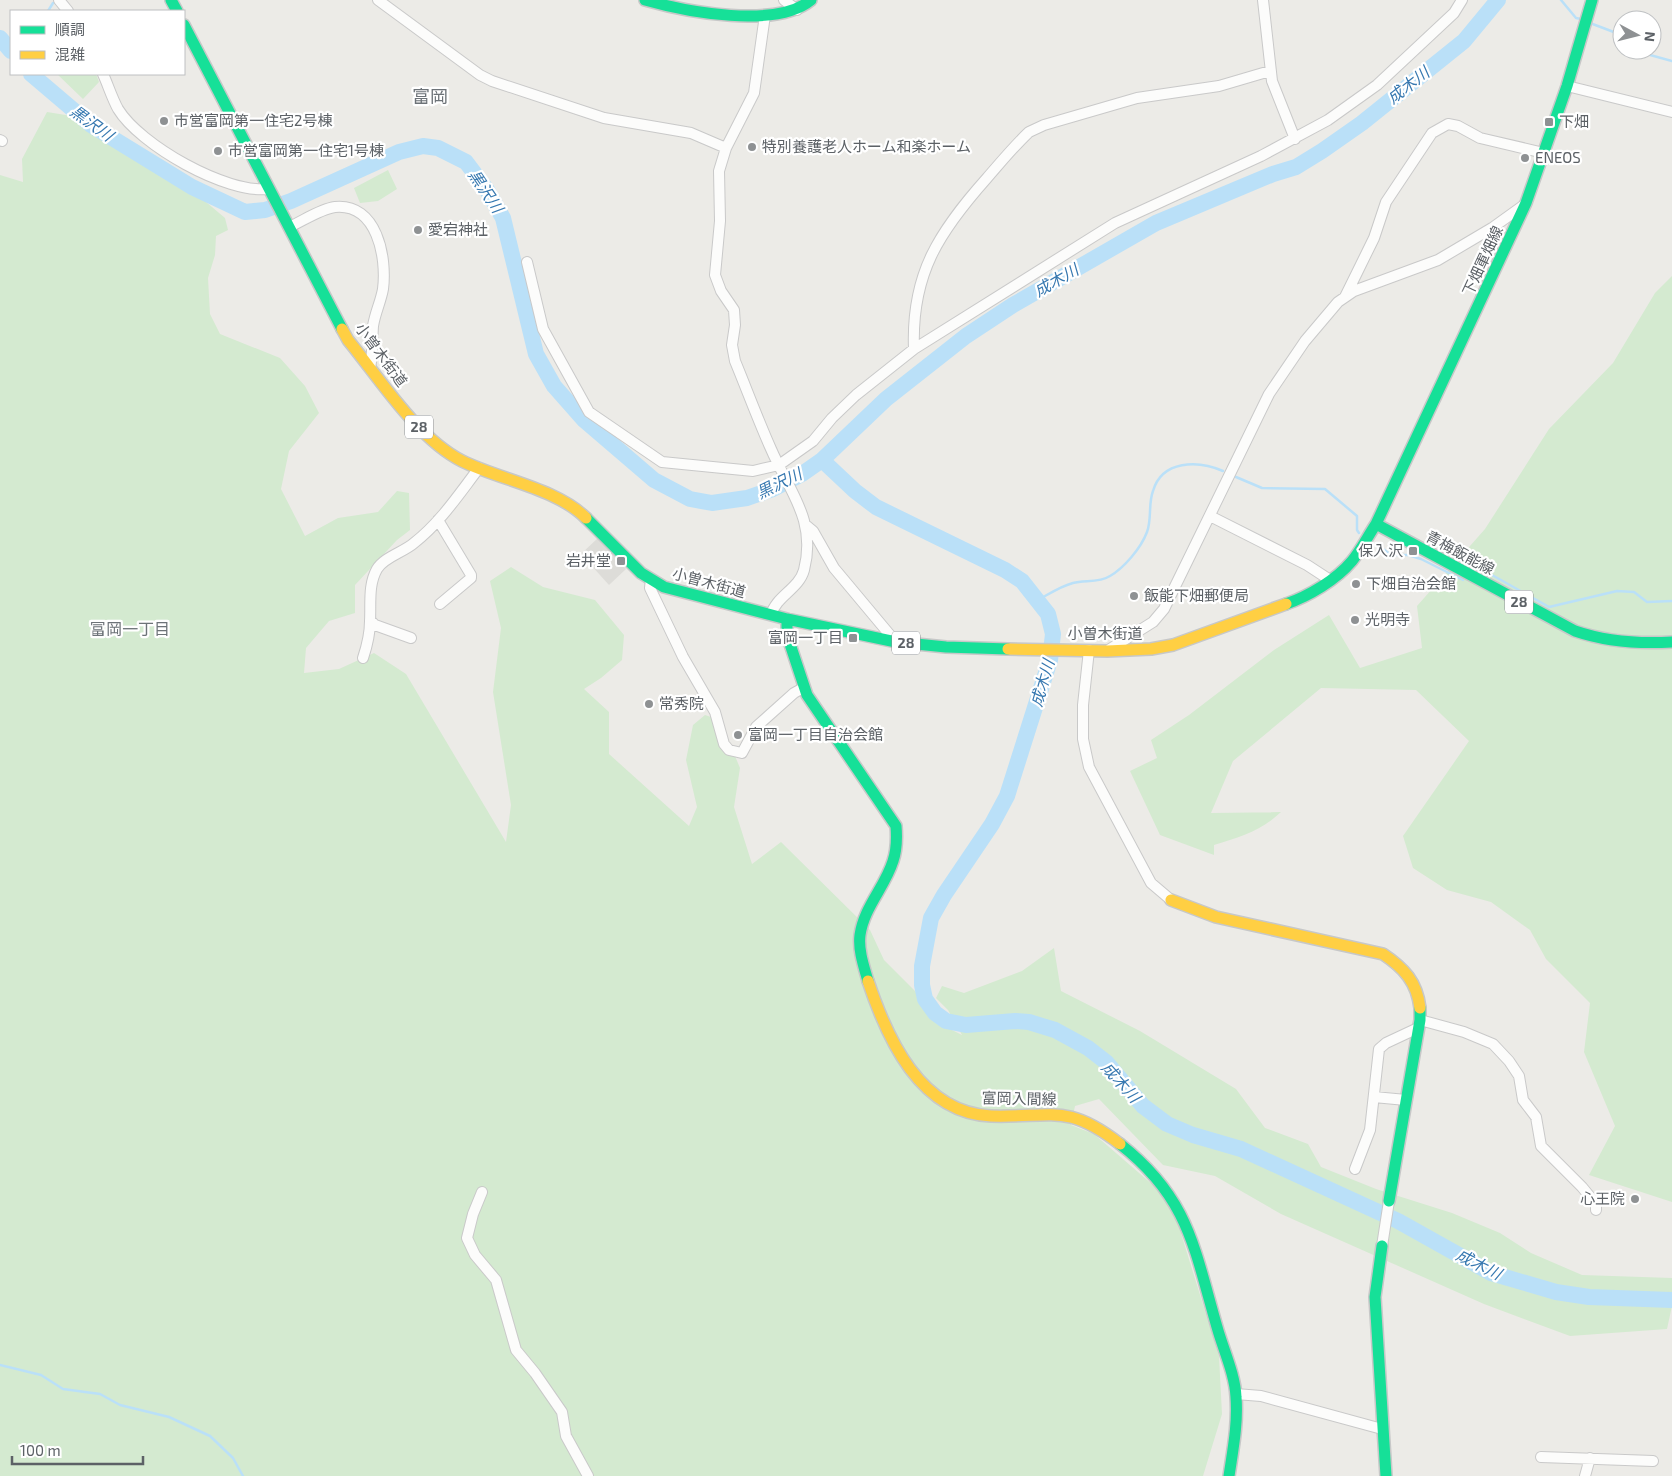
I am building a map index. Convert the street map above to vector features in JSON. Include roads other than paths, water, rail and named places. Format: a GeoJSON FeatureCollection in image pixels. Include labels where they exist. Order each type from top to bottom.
{"type":"FeatureCollection","features":[{"type":"Feature","properties":{"kind":"main road"},"geometry":{"type":"LineString","coordinates":[[645,0],[675,8],[765,15],[797,10],[811,0]]}},
{"type":"Feature","properties":{"kind":"main road","name":"下畑軍畑線"},"geometry":{"type":"LineString","coordinates":[[1376,524],[1526,203],[1567,86],[1592,0]]}},
{"type":"Feature","properties":{"kind":"main road","name":"小曽木街道"},"geometry":{"type":"LineString","coordinates":[[185,27],[348,340],[418,426],[436,444],[462,461],[560,500],[578,511],[634,567],[650,579],[680,592],[787,619],[896,642],[946,647],[1107,651],[1150,649],[1173,645],[1300,599],[1330,580],[1352,561],[1376,524]]}},
{"type":"Feature","properties":{"kind":"main road","name":"青梅飯能線"},"geometry":{"type":"LineString","coordinates":[[1376,524],[1582,634],[1595,639],[1626,644],[1672,642]]}},
{"type":"Feature","properties":{"kind":"main road","name":"富岡入間線"},"geometry":{"type":"LineString","coordinates":[[787,619],[787,635],[804,688],[896,826],[898,850],[894,863],[863,922],[859,942],[879,1009],[900,1056],[930,1090],[943,1100],[965,1112],[992,1116],[1045,1113],[1075,1116],[1086,1120],[1116,1140],[1168,1191],[1184,1221],[1236,1394],[1237,1426],[1229,1476]]}},
{"type":"Feature","properties":{"kind":"main road"},"geometry":{"type":"LineString","coordinates":[[1171,900],[1216,917],[1384,954],[1402,967],[1415,983],[1420,1000],[1419,1024],[1389,1201]]}},
{"type":"Feature","properties":{"kind":"main road"},"geometry":{"type":"LineString","coordinates":[[1382,1246],[1375,1297],[1386,1476]]}},
{"type":"Feature","properties":{"kind":"street"},"geometry":{"type":"LineString","coordinates":[[59,0],[67,10]]}},
{"type":"Feature","properties":{"kind":"street"},"geometry":{"type":"LineString","coordinates":[[378,0],[480,75],[492,81],[604,118],[691,133],[726,148]]}},
{"type":"Feature","properties":{"kind":"street"},"geometry":{"type":"LineString","coordinates":[[784,0],[797,10]]}},
{"type":"Feature","properties":{"kind":"street"},"geometry":{"type":"LineString","coordinates":[[1263,0],[1270,71],[1275,89],[1295,138]]}},
{"type":"Feature","properties":{"kind":"street"},"geometry":{"type":"LineString","coordinates":[[527,262],[544,329],[589,412],[662,462],[753,471],[779,465],[813,441],[832,418],[856,395],[914,349],[1115,223],[1295,138],[1328,120],[1377,85],[1454,13],[1462,0]]}},
{"type":"Feature","properties":{"kind":"street"},"geometry":{"type":"LineString","coordinates":[[765,15],[754,93],[726,148],[719,172],[720,221],[716,275],[721,290],[734,310],[735,325],[732,345],[735,361],[779,465],[786,474],[794,492],[807,526],[804,572],[797,584],[772,608],[771,614]]}},
{"type":"Feature","properties":{"kind":"street"},"geometry":{"type":"LineString","coordinates":[[914,349],[913,321],[919,288],[937,245],[956,213],[1029,132],[1044,125],[1128,100],[1219,86],[1270,71]]}},
{"type":"Feature","properties":{"kind":"street"},"geometry":{"type":"LineString","coordinates":[[102,75],[119,110],[142,133],[177,159],[210,178],[270,191]]}},
{"type":"Feature","properties":{"kind":"street"},"geometry":{"type":"LineString","coordinates":[[1567,86],[1672,112]]}},
{"type":"Feature","properties":{"kind":"street"},"geometry":{"type":"LineString","coordinates":[[1344,298],[1374,238],[1386,202],[1432,133],[1448,124],[1458,126],[1480,138],[1544,153]]}},
{"type":"Feature","properties":{"kind":"street"},"geometry":{"type":"LineString","coordinates":[[1107,651],[1159,616],[1170,600],[1269,394],[1305,341],[1338,302],[1354,291],[1438,260],[1492,228],[1526,203]]}},
{"type":"Feature","properties":{"kind":"street"},"geometry":{"type":"LineString","coordinates":[[287,223],[337,207],[354,211],[371,222],[380,248],[384,280],[381,301],[373,325],[370,368]]}},
{"type":"Feature","properties":{"kind":"street"},"geometry":{"type":"LineString","coordinates":[[363,658],[368,642],[372,581],[378,568],[383,562],[414,543],[438,520],[479,468]]}},
{"type":"Feature","properties":{"kind":"street"},"geometry":{"type":"LineString","coordinates":[[1210,516],[1307,564],[1330,580]]}},
{"type":"Feature","properties":{"kind":"street"},"geometry":{"type":"LineString","coordinates":[[438,520],[471,575],[471,578],[440,604]]}},
{"type":"Feature","properties":{"kind":"street"},"geometry":{"type":"LineString","coordinates":[[807,526],[813,531],[834,568],[896,642]]}},
{"type":"Feature","properties":{"kind":"street"},"geometry":{"type":"LineString","coordinates":[[650,579],[650,588],[683,657],[715,712],[724,744],[729,750],[742,753],[756,727],[794,692],[804,688]]}},
{"type":"Feature","properties":{"kind":"street"},"geometry":{"type":"LineString","coordinates":[[370,620],[376,625],[411,638]]}},
{"type":"Feature","properties":{"kind":"street"},"geometry":{"type":"LineString","coordinates":[[1085,650],[1083,739],[1089,767],[1151,883],[1171,900]]}},
{"type":"Feature","properties":{"kind":"street"},"geometry":{"type":"LineString","coordinates":[[1355,1169],[1370,1130],[1379,1048],[1419,1024],[1464,1032],[1492,1044],[1509,1061],[1519,1076],[1523,1100],[1536,1117],[1541,1146],[1587,1193],[1596,1204],[1596,1210]]}},
{"type":"Feature","properties":{"kind":"street"},"geometry":{"type":"LineString","coordinates":[[1374,1098],[1406,1100]]}},
{"type":"Feature","properties":{"kind":"street"},"geometry":{"type":"LineString","coordinates":[[482,1192],[473,1214],[467,1238],[475,1254],[496,1280],[516,1350],[535,1373],[562,1412],[566,1436],[588,1476]]}},
{"type":"Feature","properties":{"kind":"street"},"geometry":{"type":"LineString","coordinates":[[1382,1246],[1389,1201]]}},
{"type":"Feature","properties":{"kind":"street"},"geometry":{"type":"LineString","coordinates":[[1236,1394],[1261,1396],[1382,1429]]}},
{"type":"Feature","properties":{"kind":"street"},"geometry":{"type":"LineString","coordinates":[[1541,1457],[1653,1461]]}},
{"type":"Feature","properties":{"kind":"street"},"geometry":{"type":"LineString","coordinates":[[1585,1476],[1590,1458]]}},
{"type":"Feature","properties":{"kind":"waterway","name":"黒沢川"},"geometry":{"type":"LineString","coordinates":[[32,75],[91,125],[192,187],[245,212],[265,210],[291,201],[399,152],[423,146],[438,148],[466,162],[487,190],[503,218],[536,354],[554,386],[584,420],[654,480],[690,499],[712,503],[747,498],[773,489],[802,474],[822,460],[886,399],[966,336],[1013,305],[1156,223],[1273,174],[1296,167],[1322,151],[1362,123],[1464,41],[1498,0]]}},
{"type":"Feature","properties":{"kind":"waterway"},"geometry":{"type":"LineString","coordinates":[[1561,0],[1576,18],[1581,19]]}},
{"type":"Feature","properties":{"kind":"waterway"},"geometry":{"type":"LineString","coordinates":[[49,10],[53,3]]}},
{"type":"Feature","properties":{"kind":"waterway"},"geometry":{"type":"LineString","coordinates":[[1590,23],[1612,31]]}},
{"type":"Feature","properties":{"kind":"waterway","name":"黒沢川"},"geometry":{"type":"LineString","coordinates":[[0,38],[10,50]]}},
{"type":"Feature","properties":{"kind":"waterway"},"geometry":{"type":"LineString","coordinates":[[1662,58],[1672,61]]}},
{"type":"Feature","properties":{"kind":"waterway","name":"成木川"},"geometry":{"type":"LineString","coordinates":[[822,460],[855,491],[876,507],[1005,570],[1022,581],[1048,614],[1053,634],[1050,660],[1007,796],[992,824],[944,895],[931,918],[922,966],[922,985],[925,999],[935,1013],[946,1021],[966,1025],[1015,1021],[1029,1022],[1055,1030],[1088,1048],[1106,1062],[1143,1106],[1167,1124],[1193,1135],[1241,1149],[1398,1221],[1491,1273],[1556,1292],[1589,1297],[1672,1300]]}},
{"type":"Feature","properties":{"kind":"waterway"},"geometry":{"type":"LineString","coordinates":[[1038,600],[1069,584],[1106,578],[1126,563],[1141,544],[1147,532],[1153,491],[1164,473],[1182,465],[1192,464],[1213,467],[1223,471]]}},
{"type":"Feature","properties":{"kind":"waterway"},"geometry":{"type":"LineString","coordinates":[[1236,477],[1262,488],[1325,489],[1357,516],[1357,530],[1359,533]]}},
{"type":"Feature","properties":{"kind":"waterway"},"geometry":{"type":"LineString","coordinates":[[1379,546],[1391,555],[1408,555],[1421,559],[1463,580]]}},
{"type":"Feature","properties":{"kind":"waterway"},"geometry":{"type":"LineString","coordinates":[[1492,575],[1549,607],[1617,591],[1634,592],[1647,602],[1672,601]]}},
{"type":"Feature","properties":{"kind":"waterway"},"geometry":{"type":"LineString","coordinates":[[0,1365],[41,1375],[63,1389],[100,1394],[120,1405],[169,1417],[210,1436],[233,1458],[243,1476]]}},
{"type":"Feature","properties":{"kind":"place","name":"市営富岡第一住宅2号棟"},"geometry":{"type":"Point","coordinates":[164,121]}},
{"type":"Feature","properties":{"kind":"place","name":"下畑"},"geometry":{"type":"Point","coordinates":[1549,122]}},
{"type":"Feature","properties":{"kind":"place","name":"特別養護老人ホーム和楽ホーム"},"geometry":{"type":"Point","coordinates":[752,147]}},
{"type":"Feature","properties":{"kind":"place","name":"市営富岡第一住宅1号棟"},"geometry":{"type":"Point","coordinates":[218,151]}},
{"type":"Feature","properties":{"kind":"place","name":"ENEOS"},"geometry":{"type":"Point","coordinates":[1525,158]}},
{"type":"Feature","properties":{"kind":"place","name":"愛宕神社"},"geometry":{"type":"Point","coordinates":[418,230]}},
{"type":"Feature","properties":{"kind":"place","name":"保入沢"},"geometry":{"type":"Point","coordinates":[1413,551]}},
{"type":"Feature","properties":{"kind":"place","name":"岩井堂"},"geometry":{"type":"Point","coordinates":[621,561]}},
{"type":"Feature","properties":{"kind":"place","name":"下畑自治会館"},"geometry":{"type":"Point","coordinates":[1356,584]}},
{"type":"Feature","properties":{"kind":"place","name":"飯能下畑郵便局"},"geometry":{"type":"Point","coordinates":[1134,596]}},
{"type":"Feature","properties":{"kind":"place","name":"光明寺"},"geometry":{"type":"Point","coordinates":[1355,620]}},
{"type":"Feature","properties":{"kind":"place","name":"富岡一丁目"},"geometry":{"type":"Point","coordinates":[853,638]}},
{"type":"Feature","properties":{"kind":"place","name":"常秀院"},"geometry":{"type":"Point","coordinates":[649,704]}},
{"type":"Feature","properties":{"kind":"place","name":"富岡一丁目自治会館"},"geometry":{"type":"Point","coordinates":[738,735]}},
{"type":"Feature","properties":{"kind":"place","name":"心王院"},"geometry":{"type":"Point","coordinates":[1635,1199]}},
{"type":"Feature","properties":{"kind":"district","name":"富岡"},"geometry":{"type":"Point","coordinates":[430,97]}},
{"type":"Feature","properties":{"kind":"district","name":"富岡一丁目"},"geometry":{"type":"Point","coordinates":[130,629]}}]}
